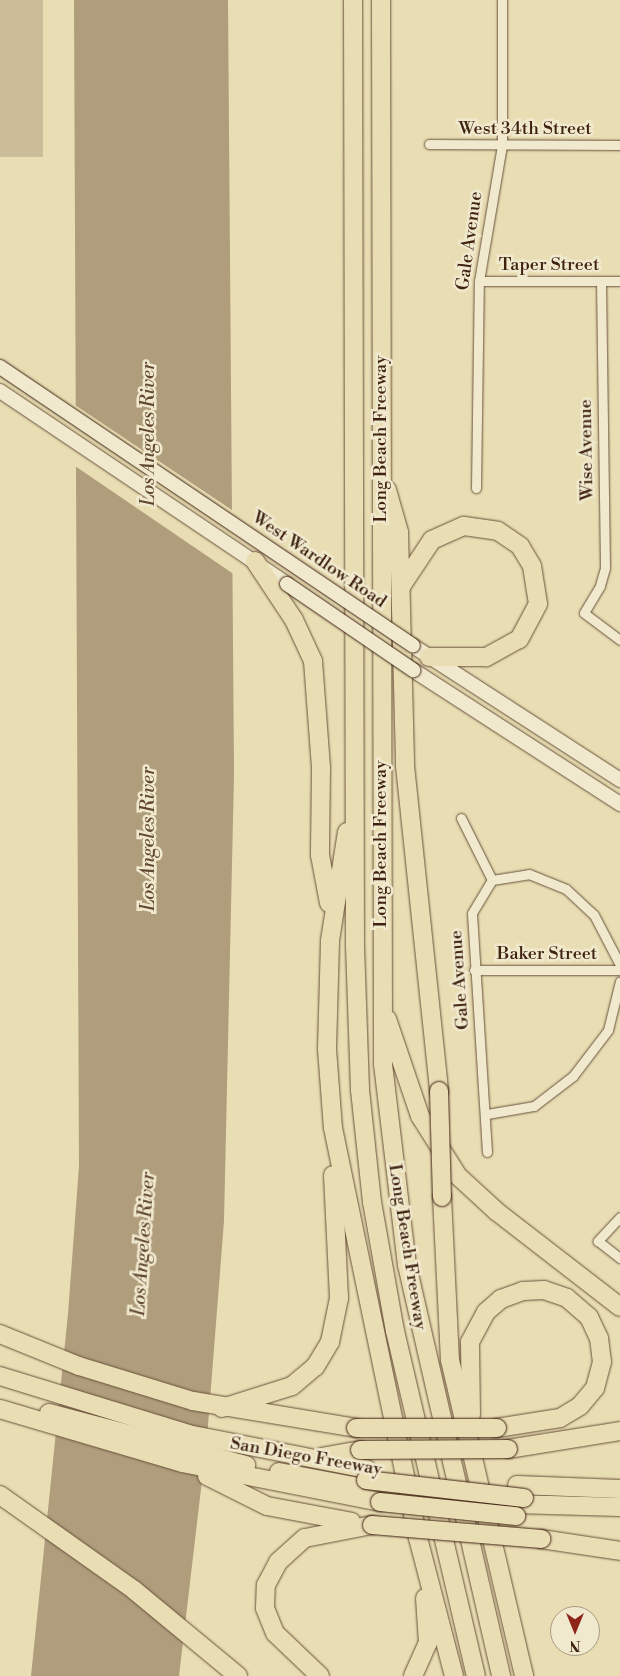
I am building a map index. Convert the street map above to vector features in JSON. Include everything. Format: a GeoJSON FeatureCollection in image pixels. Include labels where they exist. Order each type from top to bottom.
{"type":"FeatureCollection","features":[{"type":"Feature","properties":{"kind":"highway","name":"Long Beach Freeway"},"geometry":{"type":"LineString","coordinates":[[353,0],[356,1023],[367,1168],[394,1331],[476,1676]]}},
{"type":"Feature","properties":{"kind":"highway","name":"Long Beach Freeway"},"geometry":{"type":"LineString","coordinates":[[381,0],[383,1008],[389,1130],[407,1265],[502,1676]]}},
{"type":"Feature","properties":{"kind":"highway"},"geometry":{"type":"LineString","coordinates":[[381,471],[400,532],[405,766],[439,1091],[446,1328],[474,1463],[525,1675]]}},
{"type":"Feature","properties":{"kind":"highway"},"geometry":{"type":"LineString","coordinates":[[402,585],[432,540],[464,526],[498,531],[520,546],[532,566],[538,604],[519,640],[486,657],[429,656]]}},
{"type":"Feature","properties":{"kind":"highway"},"geometry":{"type":"LineString","coordinates":[[255,561],[307,645],[318,684],[320,855],[331,914]]}},
{"type":"Feature","properties":{"kind":"highway"},"geometry":{"type":"LineString","coordinates":[[221,1408],[280,1392],[319,1360],[338,1314],[333,1128],[326,1049],[331,914],[355,791]]}},
{"type":"Feature","properties":{"kind":"highway"},"geometry":{"type":"LineString","coordinates":[[383,1008],[420,1116],[458,1176],[496,1211],[620,1306]]}},
{"type":"Feature","properties":{"kind":"highway"},"geometry":{"type":"LineString","coordinates":[[333,1128],[418,1538],[454,1676]]}},
{"type":"Feature","properties":{"kind":"highway"},"geometry":{"type":"LineString","coordinates":[[0,1334],[119,1379],[221,1408],[276,1418],[356,1428],[498,1428],[560,1418],[580,1406],[595,1388],[602,1362],[595,1327],[582,1309],[555,1293],[512,1294],[493,1305],[474,1329],[468,1366],[474,1463]]}},
{"type":"Feature","properties":{"kind":"highway","name":"San Diego Freeway"},"geometry":{"type":"LineString","coordinates":[[0,1376],[138,1421],[271,1468],[310,1460],[372,1485],[518,1501],[620,1489]]}},
{"type":"Feature","properties":{"kind":"highway"},"geometry":{"type":"LineString","coordinates":[[0,1389],[114,1426],[271,1468]]}},
{"type":"Feature","properties":{"kind":"highway"},"geometry":{"type":"LineString","coordinates":[[0,1396],[115,1433],[271,1468],[372,1485]]}},
{"type":"Feature","properties":{"kind":"highway","name":"San Diego Freeway"},"geometry":{"type":"LineString","coordinates":[[0,1409],[182,1463],[271,1468],[372,1485],[518,1501],[620,1519]]}},
{"type":"Feature","properties":{"kind":"highway"},"geometry":{"type":"LineString","coordinates":[[310,1460],[360,1450],[508,1449],[620,1431]]}},
{"type":"Feature","properties":{"kind":"highway"},"geometry":{"type":"LineString","coordinates":[[182,1463],[267,1506],[372,1525],[541,1539],[620,1541]]}},
{"type":"Feature","properties":{"kind":"highway"},"geometry":{"type":"LineString","coordinates":[[0,1495],[134,1590],[238,1676]]}},
{"type":"Feature","properties":{"kind":"highway"},"geometry":{"type":"LineString","coordinates":[[518,1501],[620,1500]]}},
{"type":"Feature","properties":{"kind":"highway"},"geometry":{"type":"LineString","coordinates":[[518,1501],[620,1507]]}},
{"type":"Feature","properties":{"kind":"highway"},"geometry":{"type":"LineString","coordinates":[[320,1676],[275,1633],[265,1608],[266,1585],[278,1562],[305,1538],[372,1525]]}},
{"type":"Feature","properties":{"kind":"highway"},"geometry":{"type":"LineString","coordinates":[[413,1676],[424,1659],[429,1628],[418,1538]]}},
{"type":"Feature","properties":{"kind":"highway"},"geometry":{"type":"LineString","coordinates":[[541,1539],[620,1551]]}},
{"type":"Feature","properties":{"kind":"main road","name":"West Wardlow Road"},"geometry":{"type":"LineString","coordinates":[[0,368],[413,646],[620,780]]}},
{"type":"Feature","properties":{"kind":"main road"},"geometry":{"type":"LineString","coordinates":[[0,391],[255,561],[413,670],[620,804]]}},
{"type":"Feature","properties":{"kind":"street","name":"Gale Avenue"},"geometry":{"type":"LineString","coordinates":[[476,488],[479,281],[502,145],[502,0]]}},
{"type":"Feature","properties":{"kind":"street","name":"West 34th Street"},"geometry":{"type":"LineString","coordinates":[[430,144],[620,145]]}},
{"type":"Feature","properties":{"kind":"street","name":"Taper Street"},"geometry":{"type":"LineString","coordinates":[[479,281],[620,281]]}},
{"type":"Feature","properties":{"kind":"street","name":"Wise Avenue"},"geometry":{"type":"LineString","coordinates":[[601,281],[604,568],[600,586],[584,614],[620,640]]}},
{"type":"Feature","properties":{"kind":"street"},"geometry":{"type":"LineString","coordinates":[[461,818],[492,880],[529,874],[566,889],[594,915],[620,965]]}},
{"type":"Feature","properties":{"kind":"street","name":"Gale Avenue"},"geometry":{"type":"LineString","coordinates":[[487,1152],[487,1114],[474,970],[472,913],[492,880]]}},
{"type":"Feature","properties":{"kind":"street","name":"Baker Street"},"geometry":{"type":"LineString","coordinates":[[474,970],[620,970]]}},
{"type":"Feature","properties":{"kind":"street"},"geometry":{"type":"LineString","coordinates":[[487,1114],[534,1106],[573,1076],[608,1030],[620,981]]}},
{"type":"Feature","properties":{"kind":"street"},"geometry":{"type":"LineString","coordinates":[[620,1217],[598,1241],[620,1258]]}},
{"type":"Feature","properties":{"kind":"shaded area"},"geometry":{"type":"Polygon","coordinates":[[[0,0],[43,0],[43,157],[0,157],[0,0]]]}},
{"type":"Feature","properties":{"kind":"water","name":"Los Angeles River"},"geometry":{"type":"Polygon","coordinates":[[[74,0],[228,0],[234,774],[224,1221],[207,1438],[179,1676],[31,1676],[68,1314],[79,1166],[74,0]]]}},
{"type":"Feature","properties":{"kind":"pier"},"geometry":{"type":"Polygon","coordinates":[[[75,405],[235,512],[235,575],[75,466],[75,405]]]}}]}
